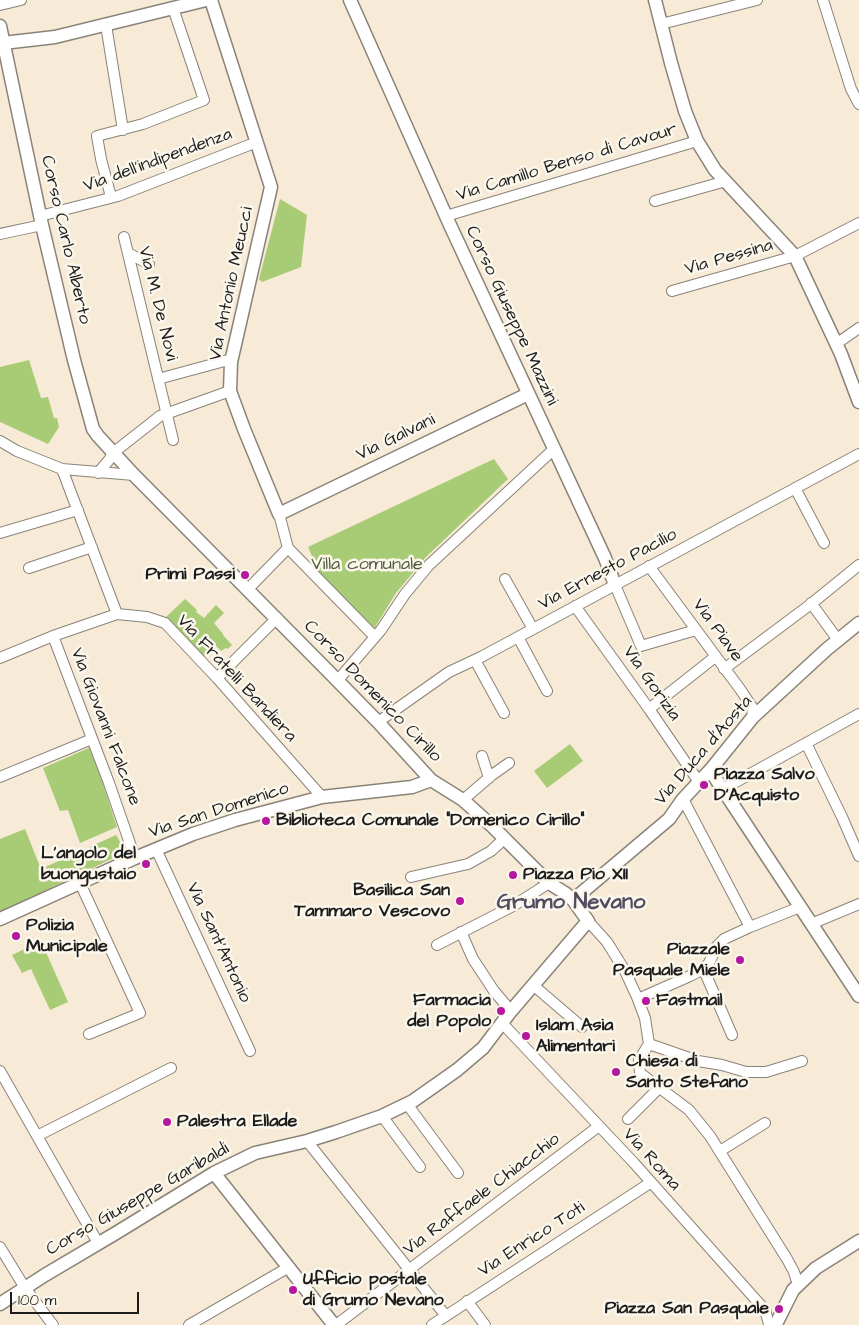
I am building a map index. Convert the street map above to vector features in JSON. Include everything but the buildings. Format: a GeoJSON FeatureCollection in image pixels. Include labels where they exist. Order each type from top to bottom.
{"type":"FeatureCollection","features":[{"type":"Feature","properties":{"kind":"street"},"geometry":{"type":"LineString","coordinates":[[0,5],[21,0]]}},
{"type":"Feature","properties":{"kind":"street"},"geometry":{"type":"LineString","coordinates":[[2,44],[55,37],[206,0]]}},
{"type":"Feature","properties":{"kind":"street","name":"Via Antonio Meucci"},"geometry":{"type":"LineString","coordinates":[[211,0],[271,187],[232,358],[230,391],[279,514],[288,548]]}},
{"type":"Feature","properties":{"kind":"street","name":"Corso Giuseppe Mazzini"},"geometry":{"type":"LineString","coordinates":[[350,0],[446,216],[604,558],[641,646],[696,630]]}},
{"type":"Feature","properties":{"kind":"street"},"geometry":{"type":"LineString","coordinates":[[655,0],[685,111],[697,141],[715,170],[795,256],[836,344],[859,402]]}},
{"type":"Feature","properties":{"kind":"street"},"geometry":{"type":"LineString","coordinates":[[661,24],[757,0]]}},
{"type":"Feature","properties":{"kind":"street"},"geometry":{"type":"LineString","coordinates":[[824,0],[851,89],[859,104]]}},
{"type":"Feature","properties":{"kind":"street"},"geometry":{"type":"LineString","coordinates":[[111,198],[96,136],[143,124],[204,100],[173,8]]}},
{"type":"Feature","properties":{"kind":"street"},"geometry":{"type":"LineString","coordinates":[[106,25],[123,130]]}},
{"type":"Feature","properties":{"kind":"street","name":"Corso Carlo Alberto"},"geometry":{"type":"LineString","coordinates":[[0,26],[2,44],[41,220],[89,419],[98,436],[136,476]]}},
{"type":"Feature","properties":{"kind":"street","name":"Via Camillo Benso di Cavour"},"geometry":{"type":"LineString","coordinates":[[446,216],[697,141]]}},
{"type":"Feature","properties":{"kind":"street","name":"Via dell'indipendenza"},"geometry":{"type":"LineString","coordinates":[[0,234],[111,198],[257,142]]}},
{"type":"Feature","properties":{"kind":"street"},"geometry":{"type":"LineString","coordinates":[[655,201],[726,181]]}},
{"type":"Feature","properties":{"kind":"street","name":"Via Pessina"},"geometry":{"type":"LineString","coordinates":[[672,291],[795,256],[859,223]]}},
{"type":"Feature","properties":{"kind":"street","name":"Via M. De Novi"},"geometry":{"type":"LineString","coordinates":[[124,237],[166,413]]}},
{"type":"Feature","properties":{"kind":"street"},"geometry":{"type":"LineString","coordinates":[[128,253],[149,264]]}},
{"type":"Feature","properties":{"kind":"street"},"geometry":{"type":"LineString","coordinates":[[836,344],[859,328]]}},
{"type":"Feature","properties":{"kind":"street","name":"Via M. De Novi"},"geometry":{"type":"LineString","coordinates":[[158,379],[232,358]]}},
{"type":"Feature","properties":{"kind":"street"},"geometry":{"type":"LineString","coordinates":[[98,473],[110,460],[113,453],[160,416],[230,391]]}},
{"type":"Feature","properties":{"kind":"street","name":"Via Galvani"},"geometry":{"type":"LineString","coordinates":[[279,514],[528,394]]}},
{"type":"Feature","properties":{"kind":"street"},"geometry":{"type":"LineString","coordinates":[[166,413],[173,440]]}},
{"type":"Feature","properties":{"kind":"street"},"geometry":{"type":"LineString","coordinates":[[0,441],[17,451],[62,469],[136,476]]}},
{"type":"Feature","properties":{"kind":"street"},"geometry":{"type":"LineString","coordinates":[[338,680],[375,637],[405,594],[430,565],[554,450]]}},
{"type":"Feature","properties":{"kind":"street","name":"Via Ernesto Pacilio"},"geometry":{"type":"LineString","coordinates":[[378,722],[448,672],[475,660],[859,454]]}},
{"type":"Feature","properties":{"kind":"street"},"geometry":{"type":"LineString","coordinates":[[62,469],[117,614]]}},
{"type":"Feature","properties":{"kind":"street","name":"Corso Domenico Cirillo"},"geometry":{"type":"LineString","coordinates":[[136,476],[338,680],[431,780],[463,800],[505,838],[549,883],[569,896],[585,917]]}},
{"type":"Feature","properties":{"kind":"street"},"geometry":{"type":"LineString","coordinates":[[796,488],[824,543]]}},
{"type":"Feature","properties":{"kind":"street"},"geometry":{"type":"LineString","coordinates":[[0,533],[78,510]]}},
{"type":"Feature","properties":{"kind":"street"},"geometry":{"type":"LineString","coordinates":[[29,568],[92,547]]}},
{"type":"Feature","properties":{"kind":"street"},"geometry":{"type":"LineString","coordinates":[[248,589],[288,548],[375,637]]}},
{"type":"Feature","properties":{"kind":"street"},"geometry":{"type":"LineString","coordinates":[[724,669],[859,565]]}},
{"type":"Feature","properties":{"kind":"street","name":"Via Piave"},"geometry":{"type":"LineString","coordinates":[[649,566],[752,707],[754,717]]}},
{"type":"Feature","properties":{"kind":"street"},"geometry":{"type":"LineString","coordinates":[[505,579],[533,629]]}},
{"type":"Feature","properties":{"kind":"street"},"geometry":{"type":"LineString","coordinates":[[811,603],[838,640]]}},
{"type":"Feature","properties":{"kind":"street","name":"Via Gorizia"},"geometry":{"type":"LineString","coordinates":[[575,606],[699,782]]}},
{"type":"Feature","properties":{"kind":"street","name":"Via Fratelli Bandiera"},"geometry":{"type":"LineString","coordinates":[[0,658],[53,636],[117,614],[146,617],[164,623],[217,678],[322,797]]}},
{"type":"Feature","properties":{"kind":"street"},"geometry":{"type":"LineString","coordinates":[[217,678],[277,618]]}},
{"type":"Feature","properties":{"kind":"street","name":"Via Duca d'Aosta"},"geometry":{"type":"LineString","coordinates":[[569,896],[669,819],[683,799],[754,717],[859,623]]}},
{"type":"Feature","properties":{"kind":"street","name":"Via Giovanni Falcone"},"geometry":{"type":"LineString","coordinates":[[53,636],[135,858]]}},
{"type":"Feature","properties":{"kind":"street"},"geometry":{"type":"LineString","coordinates":[[518,637],[547,691]]}},
{"type":"Feature","properties":{"kind":"street"},"geometry":{"type":"LineString","coordinates":[[649,709],[715,657]]}},
{"type":"Feature","properties":{"kind":"street"},"geometry":{"type":"LineString","coordinates":[[475,660],[504,713]]}},
{"type":"Feature","properties":{"kind":"street"},"geometry":{"type":"LineString","coordinates":[[723,789],[859,714]]}},
{"type":"Feature","properties":{"kind":"street"},"geometry":{"type":"LineString","coordinates":[[0,777],[92,739]]}},
{"type":"Feature","properties":{"kind":"street"},"geometry":{"type":"LineString","coordinates":[[806,743],[859,855]]}},
{"type":"Feature","properties":{"kind":"street"},"geometry":{"type":"LineString","coordinates":[[482,756],[489,778]]}},
{"type":"Feature","properties":{"kind":"street"},"geometry":{"type":"LineString","coordinates":[[463,800],[509,763]]}},
{"type":"Feature","properties":{"kind":"street"},"geometry":{"type":"LineString","coordinates":[[710,770],[859,996]]}},
{"type":"Feature","properties":{"kind":"street","name":"Via San Domenico"},"geometry":{"type":"LineString","coordinates":[[0,919],[156,849],[192,834],[235,820],[322,797],[412,787],[431,780]]}},
{"type":"Feature","properties":{"kind":"street"},"geometry":{"type":"LineString","coordinates":[[683,799],[750,927]]}},
{"type":"Feature","properties":{"kind":"street"},"geometry":{"type":"LineString","coordinates":[[411,877],[468,864],[491,851],[505,838]]}},
{"type":"Feature","properties":{"kind":"street","name":"Via Sant'Antonio"},"geometry":{"type":"LineString","coordinates":[[156,849],[250,1050]]}},
{"type":"Feature","properties":{"kind":"street"},"geometry":{"type":"LineString","coordinates":[[80,883],[140,1013],[89,1034]]}},
{"type":"Feature","properties":{"kind":"street"},"geometry":{"type":"LineString","coordinates":[[437,945],[513,906],[549,883]]}},
{"type":"Feature","properties":{"kind":"street"},"geometry":{"type":"LineString","coordinates":[[811,924],[859,904]]}},
{"type":"Feature","properties":{"kind":"street"},"geometry":{"type":"LineString","coordinates":[[638,999],[690,976],[703,968],[709,963],[717,946],[724,939],[800,907]]}},
{"type":"Feature","properties":{"kind":"street"},"geometry":{"type":"LineString","coordinates":[[585,917],[607,942],[625,971],[645,1018],[649,1044],[639,1060],[640,1074],[689,1110],[710,1136],[794,1272],[798,1285]]}},
{"type":"Feature","properties":{"kind":"street","name":"Corso Giuseppe Garibaldi"},"geometry":{"type":"LineString","coordinates":[[0,1304],[23,1286],[214,1173],[255,1153],[307,1141],[382,1116],[413,1101],[483,1048],[585,917]]}},
{"type":"Feature","properties":{"kind":"street"},"geometry":{"type":"LineString","coordinates":[[461,932],[473,959],[494,991],[511,1011]]}},
{"type":"Feature","properties":{"kind":"street"},"geometry":{"type":"LineString","coordinates":[[703,968],[732,1035]]}},
{"type":"Feature","properties":{"kind":"street"},"geometry":{"type":"LineString","coordinates":[[533,985],[582,1027]]}},
{"type":"Feature","properties":{"kind":"street","name":"Via Roma"},"geometry":{"type":"LineString","coordinates":[[502,1023],[599,1126],[765,1310],[773,1324]]}},
{"type":"Feature","properties":{"kind":"street"},"geometry":{"type":"LineString","coordinates":[[649,1044],[698,1061],[746,1072],[766,1072],[802,1061]]}},
{"type":"Feature","properties":{"kind":"street"},"geometry":{"type":"LineString","coordinates":[[37,1136],[171,1068]]}},
{"type":"Feature","properties":{"kind":"street"},"geometry":{"type":"LineString","coordinates":[[0,1071],[98,1243]]}},
{"type":"Feature","properties":{"kind":"street"},"geometry":{"type":"LineString","coordinates":[[628,1120],[659,1088]]}},
{"type":"Feature","properties":{"kind":"street"},"geometry":{"type":"LineString","coordinates":[[407,1104],[458,1172]]}},
{"type":"Feature","properties":{"kind":"street"},"geometry":{"type":"LineString","coordinates":[[382,1116],[420,1167]]}},
{"type":"Feature","properties":{"kind":"street"},"geometry":{"type":"LineString","coordinates":[[720,1151],[764,1123]]}},
{"type":"Feature","properties":{"kind":"street","name":"Via Raffaele Chiacchio"},"geometry":{"type":"LineString","coordinates":[[335,1325],[599,1126]]}},
{"type":"Feature","properties":{"kind":"street"},"geometry":{"type":"LineString","coordinates":[[307,1141],[446,1316]]}},
{"type":"Feature","properties":{"kind":"street"},"geometry":{"type":"LineString","coordinates":[[214,1173],[335,1325]]}},
{"type":"Feature","properties":{"kind":"street","name":"Via Enrico Toti"},"geometry":{"type":"LineString","coordinates":[[432,1325],[650,1183]]}},
{"type":"Feature","properties":{"kind":"street"},"geometry":{"type":"LineString","coordinates":[[773,1324],[793,1290],[798,1285],[816,1268],[859,1241]]}},
{"type":"Feature","properties":{"kind":"street"},"geometry":{"type":"LineString","coordinates":[[0,1247],[23,1286],[53,1325]]}},
{"type":"Feature","properties":{"kind":"street"},"geometry":{"type":"LineString","coordinates":[[189,1325],[288,1267]]}},
{"type":"Feature","properties":{"kind":"street"},"geometry":{"type":"LineString","coordinates":[[467,1302],[485,1325]]}},
{"type":"Feature","properties":{"kind":"green space"},"geometry":{"type":"Polygon","coordinates":[[[280,199],[307,215],[301,267],[262,282],[259,279],[280,199]]]}},
{"type":"Feature","properties":{"kind":"green space"},"geometry":{"type":"Polygon","coordinates":[[[29,360],[41,398],[48,397],[54,418],[57,418],[59,427],[48,444],[0,422],[0,367],[29,360]]]}},
{"type":"Feature","properties":{"kind":"green space","name":"Villa comunale"},"geometry":{"type":"Polygon","coordinates":[[[494,459],[508,479],[426,557],[396,593],[372,632],[315,569],[315,563],[308,547],[494,459]]]}},
{"type":"Feature","properties":{"kind":"green space"},"geometry":{"type":"Polygon","coordinates":[[[185,599],[204,618],[216,605],[224,613],[214,623],[232,645],[228,649],[226,648],[221,651],[215,645],[202,658],[188,639],[165,618],[185,599]]]}},
{"type":"Feature","properties":{"kind":"green space"},"geometry":{"type":"Polygon","coordinates":[[[570,744],[583,761],[547,788],[534,771],[570,744]]]}},
{"type":"Feature","properties":{"kind":"green space"},"geometry":{"type":"Polygon","coordinates":[[[91,747],[117,827],[80,843],[68,810],[60,811],[43,768],[91,747]]]}},
{"type":"Feature","properties":{"kind":"green space"},"geometry":{"type":"Polygon","coordinates":[[[25,829],[41,869],[116,835],[126,852],[0,912],[0,839],[25,829]]]}},
{"type":"Feature","properties":{"kind":"green space"},"geometry":{"type":"Polygon","coordinates":[[[41,941],[68,1002],[50,1010],[31,969],[22,973],[12,955],[41,941]]]}},
{"type":"Feature","properties":{"kind":"place","name":"Primi Passi"},"geometry":{"type":"Point","coordinates":[245,575]}},
{"type":"Feature","properties":{"kind":"place","name":"Piazza Salvo D'Acquisto"},"geometry":{"type":"Point","coordinates":[704,785]}},
{"type":"Feature","properties":{"kind":"place","name":"Biblioteca Comunale \"Domenico Cirillo\""},"geometry":{"type":"Point","coordinates":[266,821]}},
{"type":"Feature","properties":{"kind":"place","name":"L'angolo del buongustaio"},"geometry":{"type":"Point","coordinates":[146,864]}},
{"type":"Feature","properties":{"kind":"place","name":"Piazza Pio XII"},"geometry":{"type":"Point","coordinates":[513,875]}},
{"type":"Feature","properties":{"kind":"place","name":"Basilica San Tammaro Vescovo"},"geometry":{"type":"Point","coordinates":[460,901]}},
{"type":"Feature","properties":{"kind":"place","name":"Polizia Municipale"},"geometry":{"type":"Point","coordinates":[16,936]}},
{"type":"Feature","properties":{"kind":"place","name":"Piazzale Pasquale Miele"},"geometry":{"type":"Point","coordinates":[740,960]}},
{"type":"Feature","properties":{"kind":"place","name":"Fastmail"},"geometry":{"type":"Point","coordinates":[646,1001]}},
{"type":"Feature","properties":{"kind":"place","name":"Farmacia del Popolo"},"geometry":{"type":"Point","coordinates":[501,1011]}},
{"type":"Feature","properties":{"kind":"place","name":"Islam Asia Alimentari"},"geometry":{"type":"Point","coordinates":[526,1036]}},
{"type":"Feature","properties":{"kind":"place","name":"Chiesa di Santo Stefano"},"geometry":{"type":"Point","coordinates":[616,1072]}},
{"type":"Feature","properties":{"kind":"place","name":"Palestra Ellade"},"geometry":{"type":"Point","coordinates":[167,1122]}},
{"type":"Feature","properties":{"kind":"place","name":"Ufficio postale di Grumo Nevano"},"geometry":{"type":"Point","coordinates":[293,1290]}},
{"type":"Feature","properties":{"kind":"place","name":"Piazza San Pasquale"},"geometry":{"type":"Point","coordinates":[779,1309]}},
{"type":"Feature","properties":{"kind":"district","name":"Grumo Nevano"},"geometry":{"type":"Point","coordinates":[571,903]}}]}
